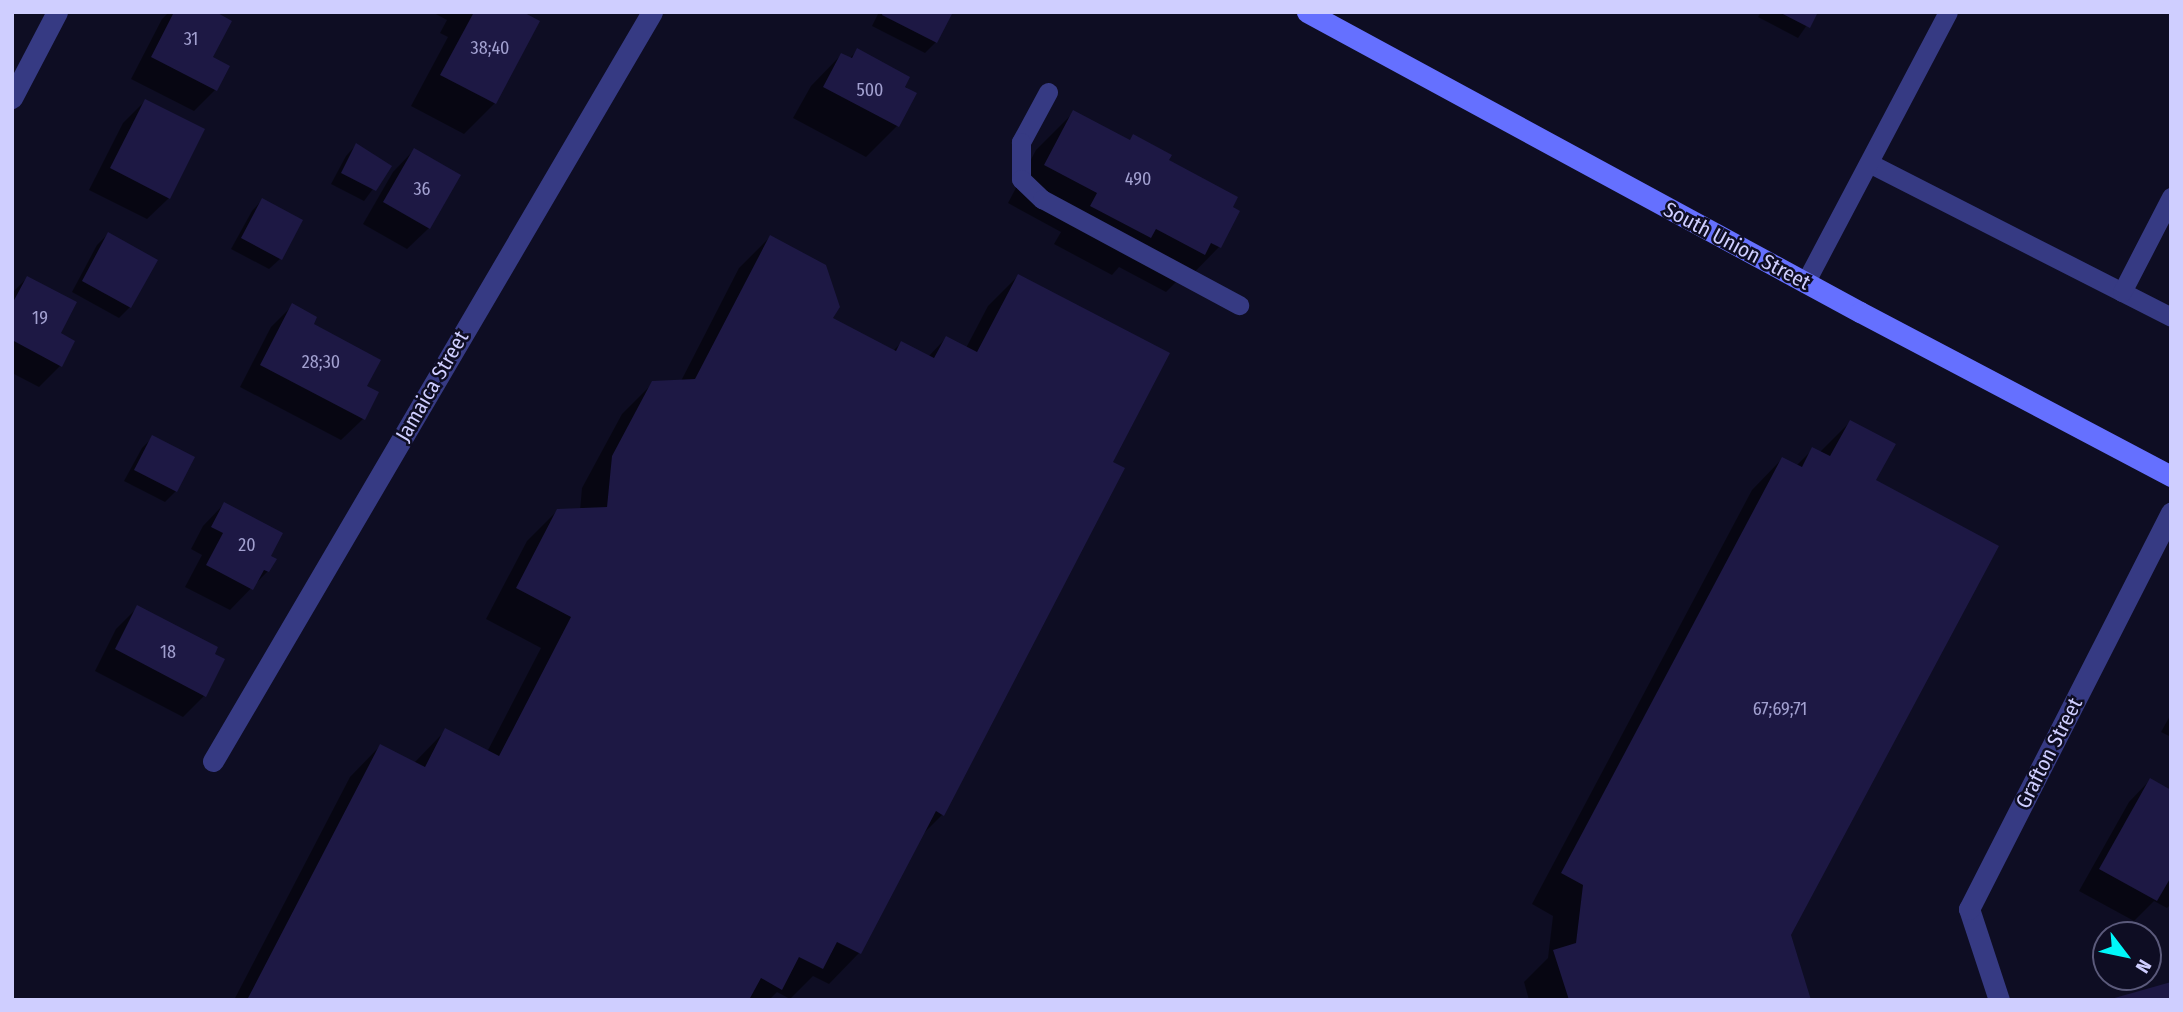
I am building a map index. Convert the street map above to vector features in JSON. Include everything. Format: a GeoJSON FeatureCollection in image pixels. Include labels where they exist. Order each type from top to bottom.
{"type":"FeatureCollection","features":[{"type":"Feature","properties":{"kind":"main road","name":"South Union Street"},"geometry":{"type":"LineString","coordinates":[[1307,12],[1805,283],[2171,475]]}},
{"type":"Feature","properties":{"kind":"street"},"geometry":{"type":"LineString","coordinates":[[12,98],[57,12]]}},
{"type":"Feature","properties":{"kind":"street","name":"Jamaica Street"},"geometry":{"type":"LineString","coordinates":[[213,761],[652,12]]}},
{"type":"Feature","properties":{"kind":"street","name":"Grafton Street"},"geometry":{"type":"LineString","coordinates":[[1999,1000],[1969,909],[2171,513]]}},
{"type":"Feature","properties":{"kind":"lane"},"geometry":{"type":"LineString","coordinates":[[1805,283],[1948,12]]}},
{"type":"Feature","properties":{"kind":"lane"},"geometry":{"type":"LineString","coordinates":[[1048,92],[1021,142],[1021,179],[1042,198],[1239,305]]}},
{"type":"Feature","properties":{"kind":"lane"},"geometry":{"type":"LineString","coordinates":[[1869,163],[2171,317]]}},
{"type":"Feature","properties":{"kind":"lane"},"geometry":{"type":"LineString","coordinates":[[2122,292],[2171,197]]}},
{"type":"Feature","properties":{"kind":"building"},"geometry":{"type":"Polygon","coordinates":[[[174,12],[216,12],[232,21],[213,57],[230,66],[217,91],[151,57],[174,12]]]}},
{"type":"Feature","properties":{"kind":"building"},"geometry":{"type":"Polygon","coordinates":[[[474,12],[523,12],[540,21],[496,104],[440,75],[474,12]]]}},
{"type":"Feature","properties":{"kind":"building"},"geometry":{"type":"Polygon","coordinates":[[[883,12],[953,12],[937,43],[882,15],[883,12]]]}},
{"type":"Feature","properties":{"kind":"building"},"geometry":{"type":"Polygon","coordinates":[[[1779,12],[1818,12],[1810,28],[1779,12]]]}},
{"type":"Feature","properties":{"kind":"building"},"geometry":{"type":"Polygon","coordinates":[[[857,48],[910,77],[905,87],[917,93],[899,127],[823,87],[841,53],[852,58],[857,48]]]}},
{"type":"Feature","properties":{"kind":"building"},"geometry":{"type":"Polygon","coordinates":[[[145,99],[205,129],[170,199],[110,168],[145,99]]]}},
{"type":"Feature","properties":{"kind":"building"},"geometry":{"type":"Polygon","coordinates":[[[1073,110],[1130,140],[1133,134],[1172,155],[1169,160],[1238,197],[1233,207],[1240,211],[1221,248],[1211,243],[1205,255],[1156,229],[1151,238],[1090,206],[1097,193],[1044,165],[1073,110]]]}},
{"type":"Feature","properties":{"kind":"building"},"geometry":{"type":"Polygon","coordinates":[[[356,143],[392,166],[376,191],[341,173],[356,143]]]}},
{"type":"Feature","properties":{"kind":"building"},"geometry":{"type":"Polygon","coordinates":[[[414,148],[461,175],[430,229],[383,202],[414,148]]]}},
{"type":"Feature","properties":{"kind":"building"},"geometry":{"type":"Polygon","coordinates":[[[262,198],[303,220],[282,260],[241,238],[262,198]]]}},
{"type":"Feature","properties":{"kind":"building"},"geometry":{"type":"Polygon","coordinates":[[[108,232],[158,260],[131,308],[82,281],[108,232]]]}},
{"type":"Feature","properties":{"kind":"building"},"geometry":{"type":"Polygon","coordinates":[[[770,235],[826,265],[840,307],[833,318],[896,351],[901,341],[934,358],[946,336],[977,352],[1018,274],[1170,353],[1113,462],[1125,468],[944,816],[936,811],[861,954],[837,942],[823,969],[799,957],[782,990],[761,978],[749,1000],[247,1000],[380,744],[425,767],[445,728],[499,756],[571,617],[516,588],[557,509],[607,507],[612,456],[652,381],[695,379],[770,235]]]}},
{"type":"Feature","properties":{"kind":"building"},"geometry":{"type":"Polygon","coordinates":[[[27,276],[77,302],[61,333],[75,341],[62,367],[12,340],[12,304],[27,276]]]}},
{"type":"Feature","properties":{"kind":"building"},"geometry":{"type":"Polygon","coordinates":[[[292,303],[317,317],[314,324],[381,360],[367,386],[379,392],[365,420],[260,365],[292,303]]]}},
{"type":"Feature","properties":{"kind":"building"},"geometry":{"type":"Polygon","coordinates":[[[1850,420],[1896,444],[1876,480],[1999,546],[1791,935],[1811,1000],[1569,1000],[1553,950],[1576,943],[1583,885],[1561,873],[1782,457],[1802,467],[1812,447],[1830,456],[1850,420]]]}},
{"type":"Feature","properties":{"kind":"building"},"geometry":{"type":"Polygon","coordinates":[[[152,435],[195,457],[177,492],[134,470],[152,435]]]}},
{"type":"Feature","properties":{"kind":"building"},"geometry":{"type":"Polygon","coordinates":[[[224,502],[283,533],[271,556],[277,559],[269,572],[264,570],[253,590],[206,565],[223,533],[211,527],[224,502]]]}},
{"type":"Feature","properties":{"kind":"building"},"geometry":{"type":"Polygon","coordinates":[[[137,605],[218,647],[215,654],[225,659],[206,697],[115,649],[137,605]]]}},
{"type":"Feature","properties":{"kind":"building"},"geometry":{"type":"Polygon","coordinates":[[[2150,778],[2171,790],[2171,877],[2157,901],[2099,869],[2150,778]]]}},
{"type":"Feature","properties":{"kind":"building"},"geometry":{"type":"Polygon","coordinates":[[[2171,982],[2171,1000],[2111,1000],[2139,991],[2162,991],[2162,985],[2171,982]]]}}]}
